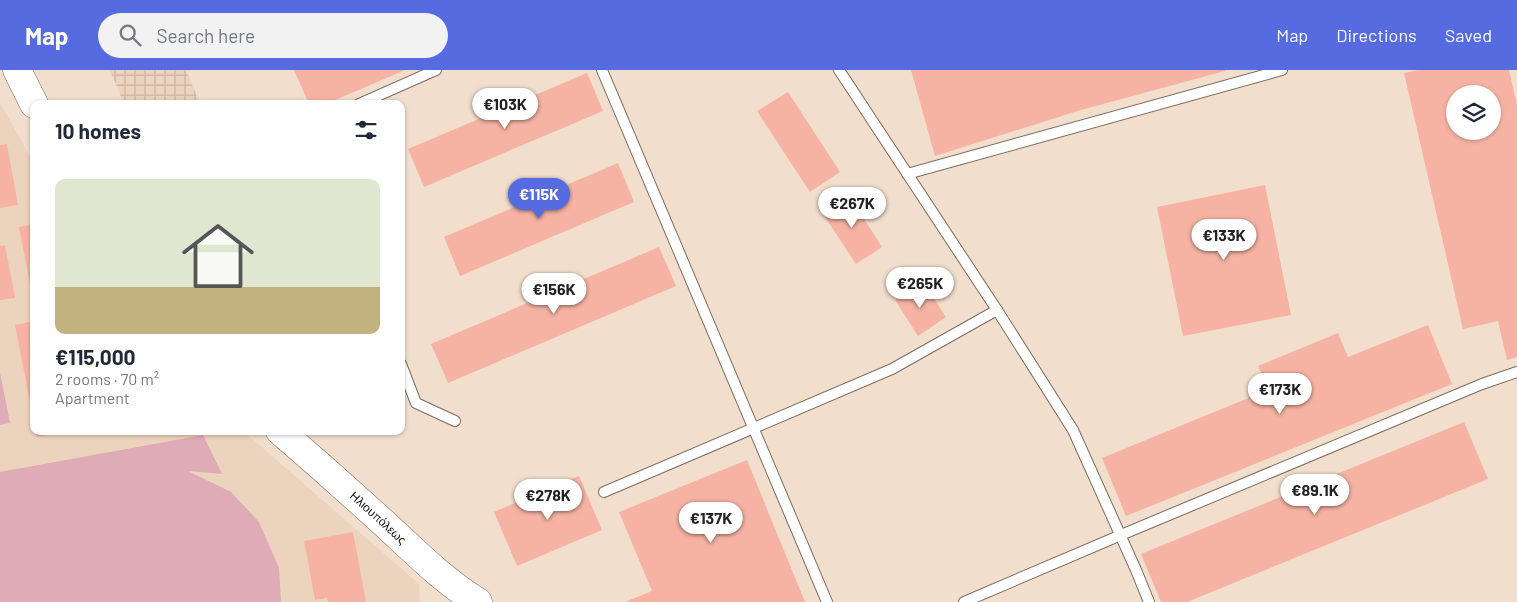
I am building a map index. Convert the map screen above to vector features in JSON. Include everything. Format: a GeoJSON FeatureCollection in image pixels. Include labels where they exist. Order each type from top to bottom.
{"type":"FeatureCollection","features":[{"type":"Feature","properties":{"kind":"main road"},"geometry":{"type":"LineString","coordinates":[[17,70],[32,100]]}},
{"type":"Feature","properties":{"kind":"main road","name":"Ηλιουπόλεως"},"geometry":{"type":"LineString","coordinates":[[285,435],[472,601]]}},
{"type":"Feature","properties":{"kind":"lane"},"geometry":{"type":"LineString","coordinates":[[368,100],[436,70]]}},
{"type":"Feature","properties":{"kind":"lane"},"geometry":{"type":"LineString","coordinates":[[602,70],[827,602]]}},
{"type":"Feature","properties":{"kind":"lane"},"geometry":{"type":"LineString","coordinates":[[839,70],[997,310],[1073,430],[1149,602]]}},
{"type":"Feature","properties":{"kind":"lane"},"geometry":{"type":"LineString","coordinates":[[907,174],[1282,70]]}},
{"type":"Feature","properties":{"kind":"lane"},"geometry":{"type":"LineString","coordinates":[[604,492],[892,368],[997,310]]}},
{"type":"Feature","properties":{"kind":"lane"},"geometry":{"type":"LineString","coordinates":[[964,602],[1482,384],[1517,372]]}},
{"type":"Feature","properties":{"kind":"lane"},"geometry":{"type":"LineString","coordinates":[[405,374],[416,403],[455,421]]}},
{"type":"Feature","properties":{"kind":"shaded area"},"geometry":{"type":"Polygon","coordinates":[[[110,70],[186,70],[198,100],[122,100],[110,70]]]}},
{"type":"Feature","properties":{"kind":"shaded area"},"geometry":{"type":"Polygon","coordinates":[[[0,103],[30,156],[30,435],[248,435],[419,584],[420,602],[0,602],[0,103]]]}},
{"type":"Feature","properties":{"kind":"shaded area"},"geometry":{"type":"Polygon","coordinates":[[[0,373],[10,423],[0,425],[0,373]]]}},
{"type":"Feature","properties":{"kind":"shaded area"},"geometry":{"type":"Polygon","coordinates":[[[203,435],[222,474],[188,471],[231,492],[259,522],[279,568],[281,602],[0,602],[0,472],[203,435]]]}},
{"type":"Feature","properties":{"kind":"building"},"geometry":{"type":"Polygon","coordinates":[[[294,70],[405,70],[335,100],[307,100],[294,70]]]}},
{"type":"Feature","properties":{"kind":"building"},"geometry":{"type":"Polygon","coordinates":[[[911,70],[1225,71],[1081,110],[935,156],[911,70]]]}},
{"type":"Feature","properties":{"kind":"building"},"geometry":{"type":"Polygon","coordinates":[[[1418,70],[1509,70],[1517,105],[1517,357],[1507,360],[1498,321],[1463,329],[1404,73],[1418,70]]]}},
{"type":"Feature","properties":{"kind":"building"},"geometry":{"type":"Polygon","coordinates":[[[587,73],[603,111],[424,187],[408,149],[587,73]]]}},
{"type":"Feature","properties":{"kind":"building"},"geometry":{"type":"Polygon","coordinates":[[[788,92],[840,172],[810,192],[757,111],[788,92]]]}},
{"type":"Feature","properties":{"kind":"building"},"geometry":{"type":"Polygon","coordinates":[[[7,144],[18,205],[0,208],[0,145],[7,144]]]}},
{"type":"Feature","properties":{"kind":"building"},"geometry":{"type":"Polygon","coordinates":[[[618,163],[634,202],[460,276],[444,237],[618,163]]]}},
{"type":"Feature","properties":{"kind":"building"},"geometry":{"type":"Polygon","coordinates":[[[1265,185],[1291,315],[1183,336],[1157,207],[1265,185]]]}},
{"type":"Feature","properties":{"kind":"building"},"geometry":{"type":"Polygon","coordinates":[[[848,194],[882,247],[856,264],[821,211],[848,194]]]}},
{"type":"Feature","properties":{"kind":"building"},"geometry":{"type":"Polygon","coordinates":[[[30,225],[30,284],[19,227],[30,225]]]}},
{"type":"Feature","properties":{"kind":"building"},"geometry":{"type":"Polygon","coordinates":[[[5,245],[15,298],[0,300],[0,246],[5,245]]]}},
{"type":"Feature","properties":{"kind":"building"},"geometry":{"type":"Polygon","coordinates":[[[659,247],[676,286],[448,383],[431,344],[659,247]]]}},
{"type":"Feature","properties":{"kind":"building"},"geometry":{"type":"Polygon","coordinates":[[[923,282],[946,317],[918,336],[895,300],[923,282]]]}},
{"type":"Feature","properties":{"kind":"building"},"geometry":{"type":"Polygon","coordinates":[[[30,322],[30,402],[15,325],[30,322]]]}},
{"type":"Feature","properties":{"kind":"building"},"geometry":{"type":"Polygon","coordinates":[[[1428,325],[1452,384],[1126,516],[1102,458],[1268,390],[1258,366],[1338,333],[1348,357],[1428,325]]]}},
{"type":"Feature","properties":{"kind":"building"},"geometry":{"type":"Polygon","coordinates":[[[1464,422],[1488,479],[1187,602],[1161,602],[1141,554],[1464,422]]]}},
{"type":"Feature","properties":{"kind":"building"},"geometry":{"type":"Polygon","coordinates":[[[747,460],[805,602],[625,602],[652,591],[619,512],[747,460]]]}},
{"type":"Feature","properties":{"kind":"building"},"geometry":{"type":"Polygon","coordinates":[[[579,476],[602,530],[517,566],[494,512],[579,476]]]}},
{"type":"Feature","properties":{"kind":"building"},"geometry":{"type":"Polygon","coordinates":[[[353,532],[366,602],[328,602],[327,598],[315,600],[304,541],[353,532]]]}}]}
